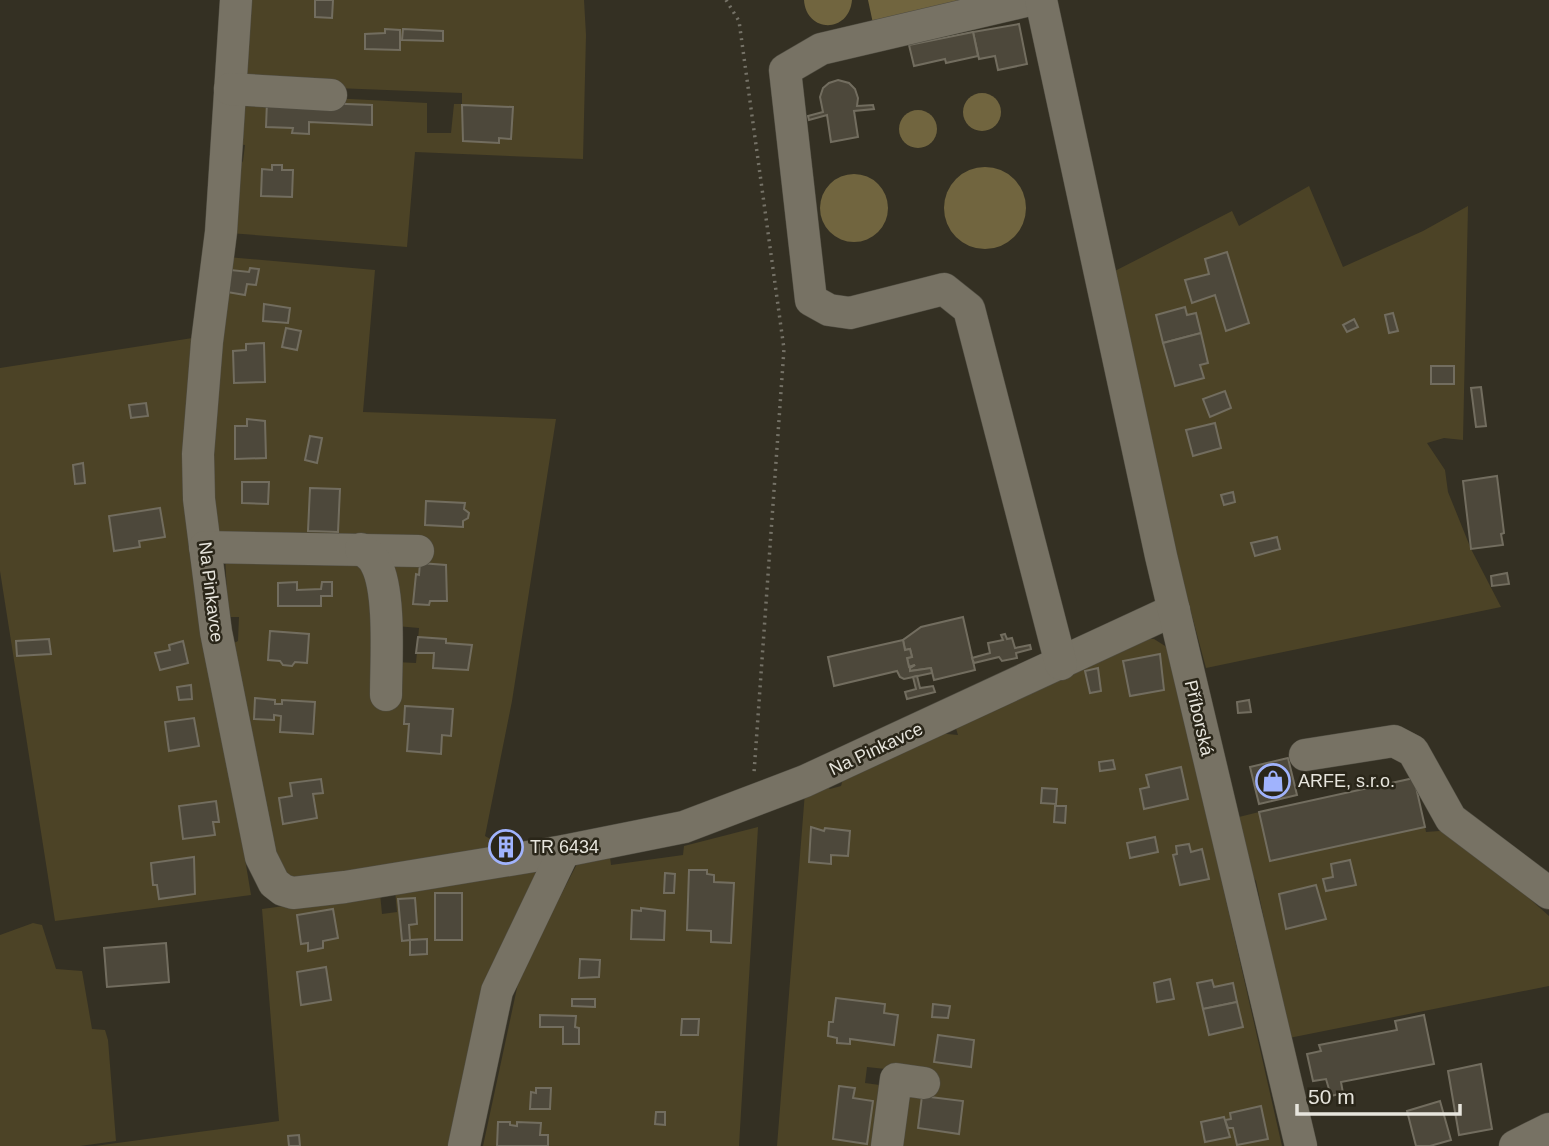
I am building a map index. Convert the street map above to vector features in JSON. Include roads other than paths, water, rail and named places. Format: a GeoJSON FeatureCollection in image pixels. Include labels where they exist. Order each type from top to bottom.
{"type":"FeatureCollection","features":[{"type":"Feature","properties":{"kind":"street","name":"Na Pinkavce"},"geometry":{"type":"LineString","coordinates":[[236,0],[221,232],[199,425],[199,499],[225,684],[261,858],[274,883],[283,890],[293,892],[345,887],[684,827],[805,781],[1174,610]]}},
{"type":"Feature","properties":{"kind":"street"},"geometry":{"type":"LineString","coordinates":[[1030,0],[821,49],[785,70],[811,300],[829,310],[850,313],[944,289],[969,309],[1061,664]]}},
{"type":"Feature","properties":{"kind":"street","name":"Příborská"},"geometry":{"type":"LineString","coordinates":[[1041,0],[1174,610],[1301,1146]]}},
{"type":"Feature","properties":{"kind":"street"},"geometry":{"type":"LineString","coordinates":[[230,89],[331,95]]}},
{"type":"Feature","properties":{"kind":"street"},"geometry":{"type":"LineString","coordinates":[[205,547],[418,551]]}},
{"type":"Feature","properties":{"kind":"street"},"geometry":{"type":"LineString","coordinates":[[361,549],[373,558],[382,580],[387,625],[386,695]]}},
{"type":"Feature","properties":{"kind":"street"},"geometry":{"type":"LineString","coordinates":[[1305,755],[1394,741],[1413,751],[1451,820],[1549,893]]}},
{"type":"Feature","properties":{"kind":"street"},"geometry":{"type":"LineString","coordinates":[[464,1146],[497,991],[564,850]]}},
{"type":"Feature","properties":{"kind":"street"},"geometry":{"type":"LineString","coordinates":[[887,1146],[897,1080]]}},
{"type":"Feature","properties":{"kind":"street"},"geometry":{"type":"LineString","coordinates":[[1515,1146],[1549,1129]]}},
{"type":"Feature","properties":{"kind":"place","name":"ARFE, s.r.o."},"geometry":{"type":"Point","coordinates":[1273,781]}},
{"type":"Feature","properties":{"kind":"place","name":"TR 6434"},"geometry":{"type":"Point","coordinates":[506,847]}}]}
